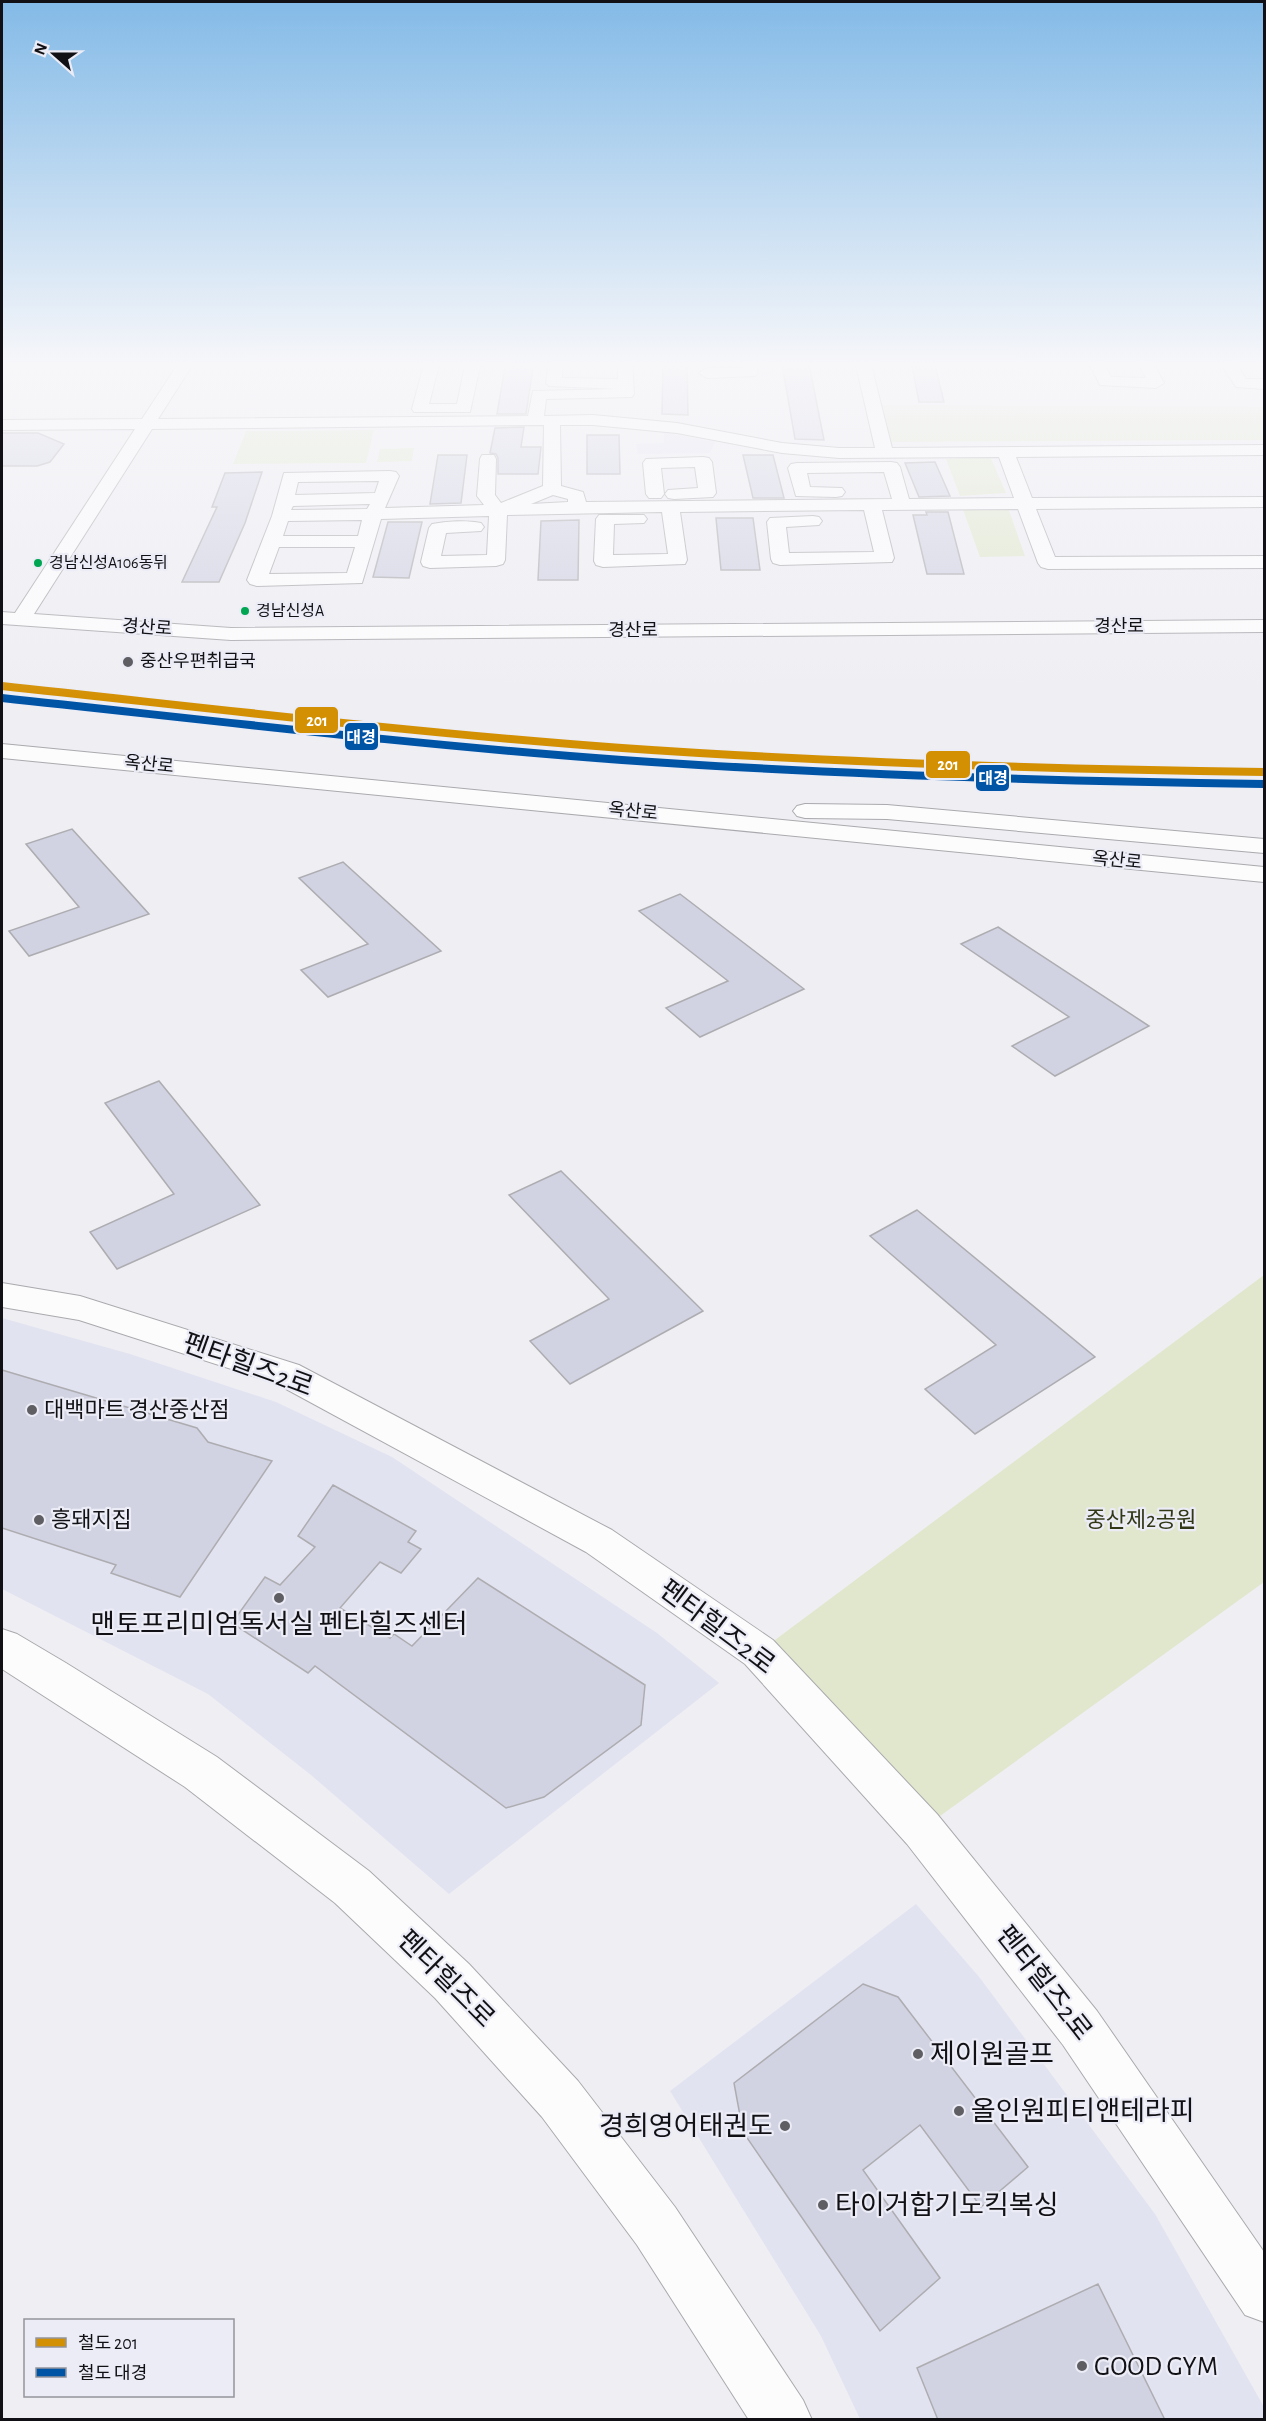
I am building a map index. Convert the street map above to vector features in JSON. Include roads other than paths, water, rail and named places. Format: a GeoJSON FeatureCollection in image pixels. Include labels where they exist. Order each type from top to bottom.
{"type":"FeatureCollection","features":[{"type":"Feature","properties":{"kind":"main road","name":"펜타힐즈로"},"geometry":{"type":"LineString","coordinates":[[2,1647],[201,1772],[352,1887],[452,1981],[560,2099],[656,2226],[783,2420]]}},
{"type":"Feature","properties":{"kind":"street"},"geometry":{"type":"LineString","coordinates":[[11,619],[110,474]]}},
{"type":"Feature","properties":{"kind":"street"},"geometry":{"type":"LineString","coordinates":[[487,474],[486,496],[498,519]]}},
{"type":"Feature","properties":{"kind":"street"},"geometry":{"type":"LineString","coordinates":[[550,474],[552,489]]}},
{"type":"Feature","properties":{"kind":"street"},"geometry":{"type":"LineString","coordinates":[[798,474],[802,492],[900,498],[1025,503],[1264,502]]}},
{"type":"Feature","properties":{"kind":"street"},"geometry":{"type":"LineString","coordinates":[[893,474],[900,498]]}},
{"type":"Feature","properties":{"kind":"street"},"geometry":{"type":"LineString","coordinates":[[1014,474],[1048,563],[1264,562]]}},
{"type":"Feature","properties":{"kind":"street"},"geometry":{"type":"LineString","coordinates":[[390,476],[365,541],[355,579],[257,580],[283,508],[290,477],[390,476]]}},
{"type":"Feature","properties":{"kind":"street"},"geometry":{"type":"LineString","coordinates":[[552,489],[577,501],[671,512],[874,513]]}},
{"type":"Feature","properties":{"kind":"street"},"geometry":{"type":"LineString","coordinates":[[498,519],[552,489]]}},
{"type":"Feature","properties":{"kind":"street"},"geometry":{"type":"LineString","coordinates":[[283,508],[377,506],[498,519],[577,501],[655,494]]}},
{"type":"Feature","properties":{"kind":"street"},"geometry":{"type":"LineString","coordinates":[[874,513],[885,558],[780,559],[776,522],[874,513],[900,498]]}},
{"type":"Feature","properties":{"kind":"street"},"geometry":{"type":"LineString","coordinates":[[271,542],[365,541]]}},
{"type":"Feature","properties":{"kind":"street","name":"경산로"},"geometry":{"type":"LineString","coordinates":[[11,619],[231,634],[1264,626]]}},
{"type":"Feature","properties":{"kind":"street","name":"옥산로"},"geometry":{"type":"LineString","coordinates":[[2,751],[1264,875]]}},
{"type":"Feature","properties":{"kind":"street"},"geometry":{"type":"LineString","coordinates":[[609,810],[887,812],[1264,846]]}},
{"type":"Feature","properties":{"kind":"street"},"geometry":{"type":"LineString","coordinates":[[1072,856],[1073,828]]}},
{"type":"Feature","properties":{"kind":"street","name":"펜타힐즈2로"},"geometry":{"type":"LineString","coordinates":[[2,1295],[80,1308],[287,1374],[599,1541],[759,1652],[922,1829],[1080,2028],[1264,2296]]}},
{"type":"Feature","properties":{"kind":"rail line","name":"201"},"geometry":{"type":"LineString","coordinates":[[2,686],[389,728],[622,748],[782,758],[1264,772]]}},
{"type":"Feature","properties":{"kind":"rail line","name":"대경"},"geometry":{"type":"LineString","coordinates":[[2,698],[389,740],[622,760],[782,770],[1264,784]]}},
{"type":"Feature","properties":{"kind":"place","name":"경남신성A106동뒤"},"geometry":{"type":"Point","coordinates":[38,563]}},
{"type":"Feature","properties":{"kind":"place","name":"경남신성A"},"geometry":{"type":"Point","coordinates":[245,611]}},
{"type":"Feature","properties":{"kind":"place","name":"중산우편취급국"},"geometry":{"type":"Point","coordinates":[128,662]}},
{"type":"Feature","properties":{"kind":"place","name":"대백마트 경산중산점"},"geometry":{"type":"Point","coordinates":[32,1410]}},
{"type":"Feature","properties":{"kind":"place","name":"흥돼지집"},"geometry":{"type":"Point","coordinates":[39,1520]}},
{"type":"Feature","properties":{"kind":"place","name":"맨토프리미엄독서실 펜타힐즈센터"},"geometry":{"type":"Point","coordinates":[279,1598]}},
{"type":"Feature","properties":{"kind":"place","name":"제이원골프"},"geometry":{"type":"Point","coordinates":[918,2054]}},
{"type":"Feature","properties":{"kind":"place","name":"올인원피티앤테라피"},"geometry":{"type":"Point","coordinates":[959,2111]}},
{"type":"Feature","properties":{"kind":"place","name":"경희영어태권도"},"geometry":{"type":"Point","coordinates":[785,2126]}},
{"type":"Feature","properties":{"kind":"place","name":"타이거합기도킥복싱"},"geometry":{"type":"Point","coordinates":[823,2205]}},
{"type":"Feature","properties":{"kind":"place","name":"GOOD GYM"},"geometry":{"type":"Point","coordinates":[1082,2366]}},
{"type":"Feature","properties":{"kind":"park label","name":"중산제2공원"},"geometry":{"type":"Point","coordinates":[1141,1520]}}]}
